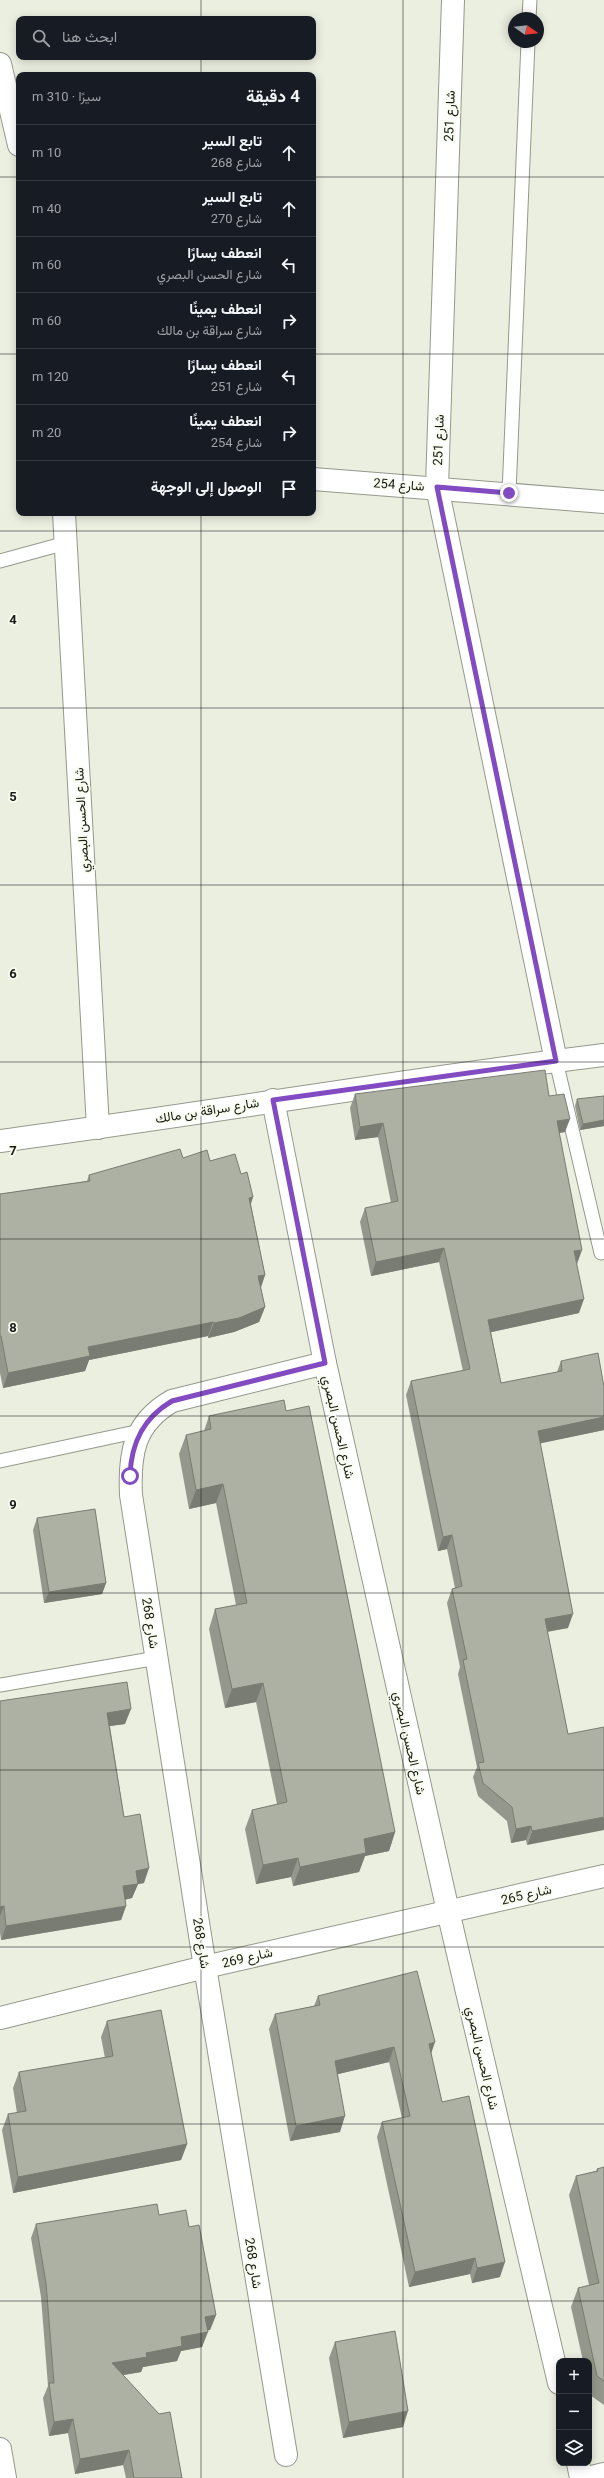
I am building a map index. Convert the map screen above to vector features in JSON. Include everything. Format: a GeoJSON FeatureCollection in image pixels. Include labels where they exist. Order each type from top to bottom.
{"type":"FeatureCollection","features":[{"type":"Feature","properties":{"kind":"street","name":"شارع 251"},"geometry":{"type":"LineString","coordinates":[[453,0],[437,487],[556,1061]]}},
{"type":"Feature","properties":{"kind":"street"},"geometry":{"type":"LineString","coordinates":[[0,64],[16,133]]}},
{"type":"Feature","properties":{"kind":"street","name":"شارع 254"},"geometry":{"type":"LineString","coordinates":[[316,479],[437,487],[604,502]]}},
{"type":"Feature","properties":{"kind":"street","name":"شارع الحسن البصري"},"geometry":{"type":"LineString","coordinates":[[64,516],[98,1128]]}},
{"type":"Feature","properties":{"kind":"street","name":"شارع سراقة بن مالك"},"geometry":{"type":"LineString","coordinates":[[0,1140],[98,1128],[273,1100],[604,1055]]}},
{"type":"Feature","properties":{"kind":"street","name":"شارع الحسن البصري"},"geometry":{"type":"LineString","coordinates":[[273,1100],[325,1363],[448,1911],[556,2370]]}},
{"type":"Feature","properties":{"kind":"street"},"geometry":{"type":"LineString","coordinates":[[140,1431],[157,1409],[172,1401],[325,1363]]}},
{"type":"Feature","properties":{"kind":"street","name":"شارع 268"},"geometry":{"type":"LineString","coordinates":[[140,1431],[131,1463],[131,1495],[205,1967],[286,2455]]}},
{"type":"Feature","properties":{"kind":"street","name":"شارع 265"},"geometry":{"type":"LineString","coordinates":[[448,1911],[604,1876]]}},
{"type":"Feature","properties":{"kind":"street","name":"شارع 269"},"geometry":{"type":"LineString","coordinates":[[0,2018],[205,1967],[448,1911]]}},
{"type":"Feature","properties":{"kind":"street"},"geometry":{"type":"LineString","coordinates":[[0,2449],[5,2478]]}},
{"type":"Feature","properties":{"kind":"street"},"geometry":{"type":"LineString","coordinates":[[579,2466],[581,2478]]}},
{"type":"Feature","properties":{"kind":"street"},"geometry":{"type":"LineString","coordinates":[[588,2478],[604,2474]]}},
{"type":"Feature","properties":{"kind":"lane"},"geometry":{"type":"LineString","coordinates":[[529,12],[530,0]]}},
{"type":"Feature","properties":{"kind":"lane"},"geometry":{"type":"LineString","coordinates":[[509,493],[528,48]]}},
{"type":"Feature","properties":{"kind":"lane"},"geometry":{"type":"LineString","coordinates":[[0,561],[66,543]]}},
{"type":"Feature","properties":{"kind":"lane"},"geometry":{"type":"LineString","coordinates":[[556,1061],[601,1253],[604,1252]]}},
{"type":"Feature","properties":{"kind":"lane"},"geometry":{"type":"LineString","coordinates":[[0,1461],[140,1431]]}},
{"type":"Feature","properties":{"kind":"lane"},"geometry":{"type":"LineString","coordinates":[[0,1685],[157,1658]]}},
{"type":"Feature","properties":{"kind":"building"},"geometry":{"type":"Polygon","coordinates":[[[545,1070],[549,1096],[564,1094],[570,1119],[557,1121],[582,1250],[574,1251],[584,1299],[488,1320],[501,1383],[562,1371],[561,1361],[598,1353],[604,1387],[604,1417],[538,1431],[573,1614],[545,1619],[568,1734],[604,1727],[604,1817],[532,1831],[531,1826],[516,1829],[512,1807],[483,1783],[478,1763],[484,1762],[463,1660],[467,1659],[452,1589],[462,1586],[452,1535],[443,1537],[411,1381],[470,1369],[444,1248],[376,1262],[365,1208],[398,1201],[383,1123],[360,1127],[355,1094],[545,1070]]]}},
{"type":"Feature","properties":{"kind":"building"},"geometry":{"type":"Polygon","coordinates":[[[604,1096],[604,1120],[583,1124],[577,1099],[604,1096]]]}},
{"type":"Feature","properties":{"kind":"building"},"geometry":{"type":"Polygon","coordinates":[[[180,1149],[183,1158],[207,1150],[210,1161],[235,1154],[241,1174],[247,1172],[253,1197],[249,1198],[265,1275],[258,1276],[265,1307],[239,1318],[88,1347],[90,1356],[8,1373],[0,1336],[0,1194],[90,1181],[89,1175],[180,1149]]]}},
{"type":"Feature","properties":{"kind":"building"},"geometry":{"type":"Polygon","coordinates":[[[284,1400],[286,1411],[309,1406],[395,1832],[364,1839],[366,1853],[300,1867],[298,1858],[263,1865],[252,1810],[287,1802],[263,1683],[232,1689],[215,1609],[247,1603],[223,1484],[196,1490],[186,1435],[211,1429],[209,1416],[284,1400]]]}},
{"type":"Feature","properties":{"kind":"building"},"geometry":{"type":"Polygon","coordinates":[[[95,1509],[106,1583],[49,1592],[37,1518],[95,1509]]]}},
{"type":"Feature","properties":{"kind":"building"},"geometry":{"type":"Polygon","coordinates":[[[127,1682],[131,1709],[107,1713],[124,1817],[140,1814],[149,1868],[136,1871],[138,1884],[123,1886],[126,1906],[6,1926],[4,1906],[0,1907],[0,1701],[127,1682]]]}},
{"type":"Feature","properties":{"kind":"building"},"geometry":{"type":"Polygon","coordinates":[[[417,1971],[435,2042],[429,2044],[442,2102],[469,2096],[505,2262],[477,2268],[475,2258],[415,2272],[382,2122],[410,2116],[394,2047],[335,2061],[345,2116],[296,2126],[275,2014],[320,2005],[318,1996],[417,1971]]]}},
{"type":"Feature","properties":{"kind":"building"},"geometry":{"type":"Polygon","coordinates":[[[161,2010],[187,2144],[18,2177],[8,2114],[26,2111],[19,2072],[113,2056],[107,2021],[161,2010]]]}},
{"type":"Feature","properties":{"kind":"building"},"geometry":{"type":"Polygon","coordinates":[[[604,2167],[604,2381],[597,2376],[578,2288],[599,2283],[576,2176],[598,2171],[597,2169],[604,2167]]]}},
{"type":"Feature","properties":{"kind":"building"},"geometry":{"type":"Polygon","coordinates":[[[157,2204],[159,2215],[186,2210],[189,2227],[199,2225],[216,2315],[205,2317],[208,2332],[181,2337],[182,2346],[146,2353],[147,2357],[112,2363],[159,2414],[170,2412],[182,2478],[134,2478],[129,2450],[80,2459],[73,2419],[54,2422],[49,2383],[54,2383],[46,2283],[36,2224],[157,2204]]]}},
{"type":"Feature","properties":{"kind":"building"},"geometry":{"type":"Polygon","coordinates":[[[395,2331],[408,2411],[349,2422],[335,2342],[395,2331]]]}},
{"type":"Feature","properties":{"kind":"route"},"geometry":{"type":"LineString","coordinates":[[130,1476],[134,1447],[140,1431],[157,1409],[172,1401],[325,1363],[273,1100],[556,1061],[437,487],[509,493]]}}]}
